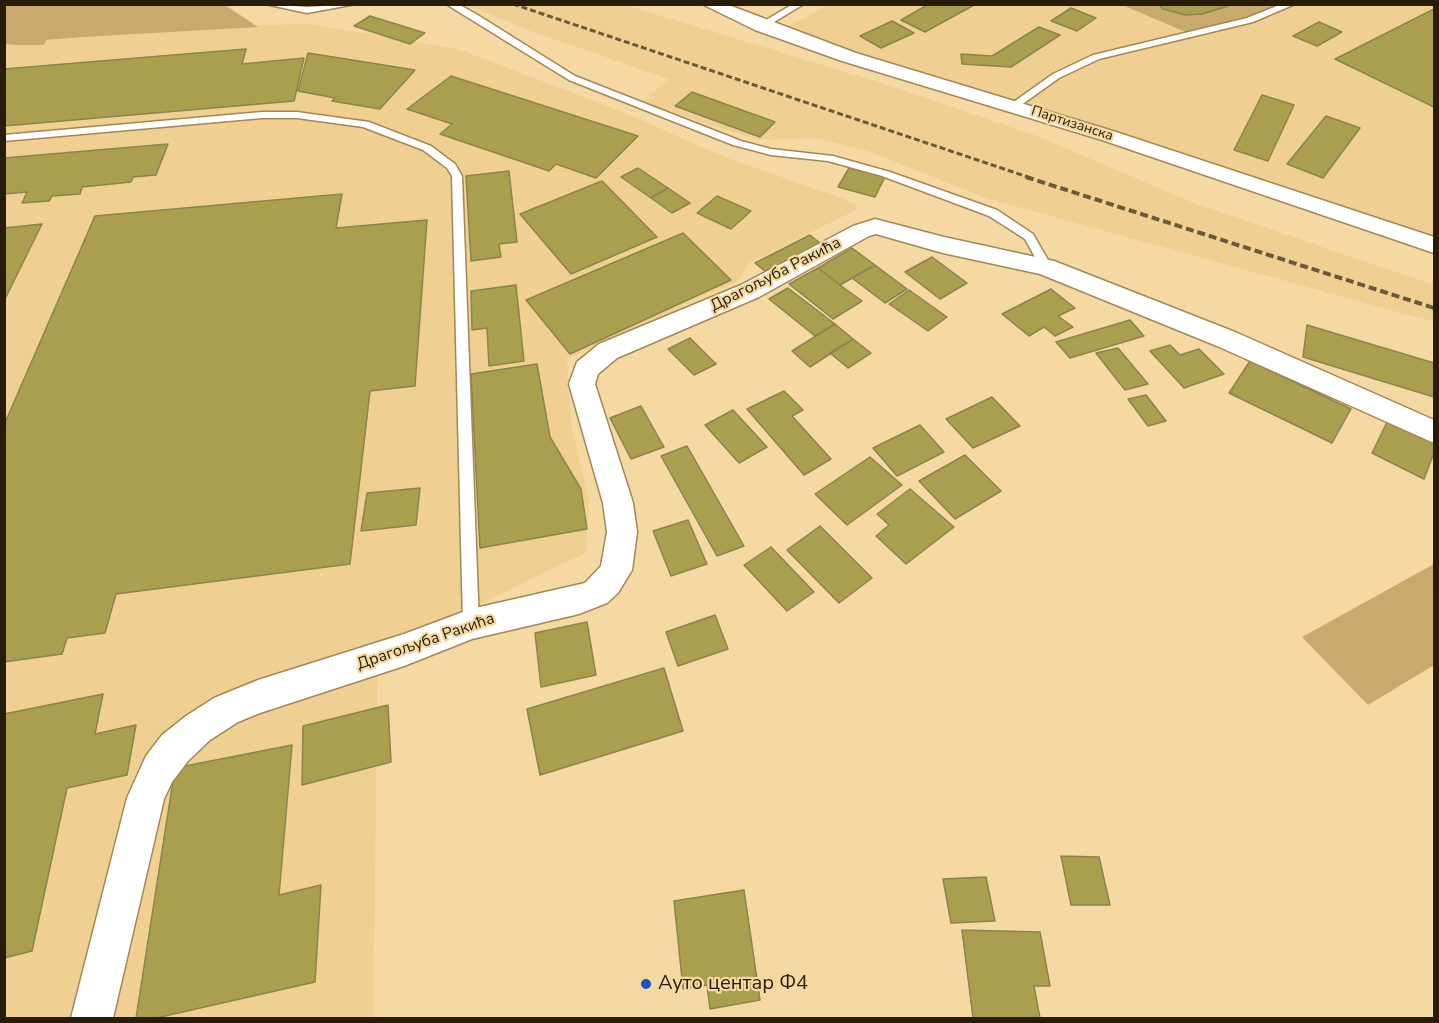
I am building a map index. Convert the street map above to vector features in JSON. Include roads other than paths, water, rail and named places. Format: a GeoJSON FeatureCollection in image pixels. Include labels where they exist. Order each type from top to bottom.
{"type":"FeatureCollection","features":[{"type":"Feature","properties":{"kind":"street","name":"Партизанска"},"geometry":{"type":"LineString","coordinates":[[710,4],[761,26],[849,57],[1229,174],[1434,245]]}},
{"type":"Feature","properties":{"kind":"street","name":"Драгољуба Ракића"},"geometry":{"type":"LineString","coordinates":[[92,1018],[146,798],[159,769],[175,748],[198,728],[226,710],[258,697],[404,650],[471,624],[579,600],[596,593],[608,583],[616,570],[621,554],[621,519],[582,384],[586,369],[608,351],[750,291],[875,226],[943,245],[1046,267]]}},
{"type":"Feature","properties":{"kind":"street"},"geometry":{"type":"LineString","coordinates":[[1046,267],[1226,339],[1434,432]]}},
{"type":"Feature","properties":{"kind":"lane"},"geometry":{"type":"LineString","coordinates":[[269,4],[307,10],[352,4]]}},
{"type":"Feature","properties":{"kind":"lane"},"geometry":{"type":"LineString","coordinates":[[450,4],[572,78],[737,143],[771,152],[829,158],[875,171],[993,213],[1029,237],[1046,267]]}},
{"type":"Feature","properties":{"kind":"lane"},"geometry":{"type":"LineString","coordinates":[[761,26],[800,4]]}},
{"type":"Feature","properties":{"kind":"lane"},"geometry":{"type":"LineString","coordinates":[[1013,106],[1075,65],[1096,57],[1250,20],[1291,4]]}},
{"type":"Feature","properties":{"kind":"lane"},"geometry":{"type":"LineString","coordinates":[[4,138],[262,115],[297,115],[365,124],[427,147],[451,166],[457,176],[471,624]]}},
{"type":"Feature","properties":{"kind":"railway"},"geometry":{"type":"LineString","coordinates":[[513,4],[1031,178]]}},
{"type":"Feature","properties":{"kind":"railway"},"geometry":{"type":"LineString","coordinates":[[1026,177],[1434,308]]}},
{"type":"Feature","properties":{"kind":"place","name":"Ауто центар Ф4"},"geometry":{"type":"Point","coordinates":[646,984]}}]}
